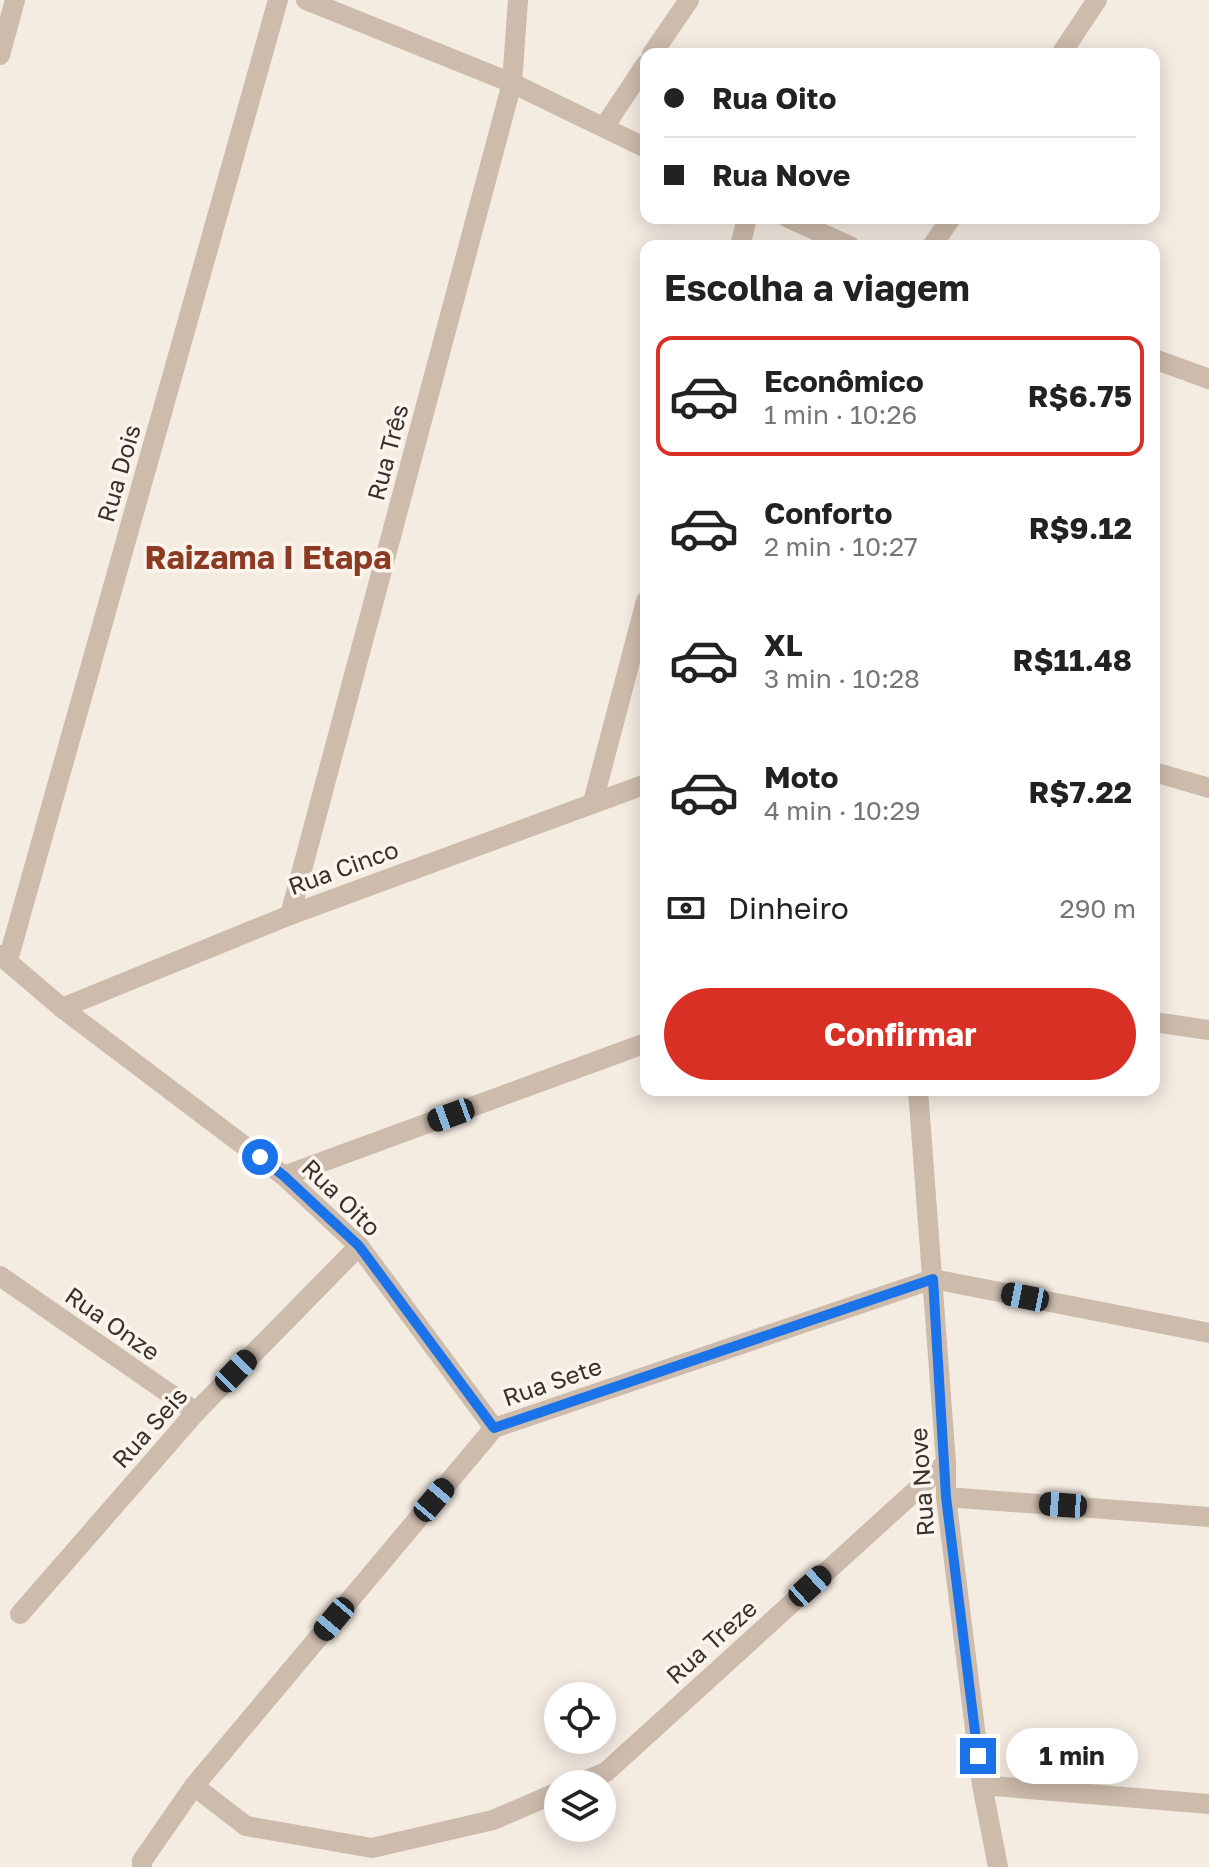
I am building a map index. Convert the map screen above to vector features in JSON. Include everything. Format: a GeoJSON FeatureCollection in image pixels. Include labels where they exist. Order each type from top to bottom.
{"type":"FeatureCollection","features":[{"type":"Feature","properties":{"kind":"street"},"geometry":{"type":"LineString","coordinates":[[0,55],[15,0]]}},
{"type":"Feature","properties":{"kind":"street","name":"Rua Dois"},"geometry":{"type":"LineString","coordinates":[[4,958],[278,0]]}},
{"type":"Feature","properties":{"kind":"street"},"geometry":{"type":"LineString","coordinates":[[306,0],[512,83],[640,145]]}},
{"type":"Feature","properties":{"kind":"street","name":"Rua Três"},"geometry":{"type":"LineString","coordinates":[[290,915],[512,83],[518,0]]}},
{"type":"Feature","properties":{"kind":"street"},"geometry":{"type":"LineString","coordinates":[[656,48],[689,0]]}},
{"type":"Feature","properties":{"kind":"street"},"geometry":{"type":"LineString","coordinates":[[1065,48],[1097,0]]}},
{"type":"Feature","properties":{"kind":"street"},"geometry":{"type":"LineString","coordinates":[[604,127],[640,73]]}},
{"type":"Feature","properties":{"kind":"street"},"geometry":{"type":"LineString","coordinates":[[801,224],[837,240]]}},
{"type":"Feature","properties":{"kind":"street"},"geometry":{"type":"LineString","coordinates":[[1160,361],[1209,379]]}},
{"type":"Feature","properties":{"kind":"street"},"geometry":{"type":"LineString","coordinates":[[593,802],[640,624]]}},
{"type":"Feature","properties":{"kind":"street"},"geometry":{"type":"LineString","coordinates":[[1160,774],[1209,788]]}},
{"type":"Feature","properties":{"kind":"street","name":"Rua Cinco"},"geometry":{"type":"LineString","coordinates":[[62,1008],[290,915],[640,786]]}},
{"type":"Feature","properties":{"kind":"street","name":"Rua Oito"},"geometry":{"type":"LineString","coordinates":[[4,958],[62,1008],[284,1176],[359,1246],[494,1428]]}},
{"type":"Feature","properties":{"kind":"street"},"geometry":{"type":"LineString","coordinates":[[1160,1023],[1209,1030]]}},
{"type":"Feature","properties":{"kind":"street"},"geometry":{"type":"LineString","coordinates":[[284,1176],[640,1045]]}},
{"type":"Feature","properties":{"kind":"street","name":"Rua Nove"},"geometry":{"type":"LineString","coordinates":[[918,1096],[946,1497],[982,1785],[998,1867]]}},
{"type":"Feature","properties":{"kind":"street","name":"Rua Seis"},"geometry":{"type":"LineString","coordinates":[[20,1614],[196,1412],[359,1246]]}},
{"type":"Feature","properties":{"kind":"street","name":"Rua Onze"},"geometry":{"type":"LineString","coordinates":[[0,1276],[196,1412]]}},
{"type":"Feature","properties":{"kind":"street"},"geometry":{"type":"LineString","coordinates":[[933,1279],[1209,1333]]}},
{"type":"Feature","properties":{"kind":"street","name":"Rua Sete"},"geometry":{"type":"LineString","coordinates":[[142,1867],[142,1861],[194,1786],[494,1428],[933,1279]]}},
{"type":"Feature","properties":{"kind":"street","name":"Rua Treze"},"geometry":{"type":"LineString","coordinates":[[608,1770],[946,1463]]}},
{"type":"Feature","properties":{"kind":"street"},"geometry":{"type":"LineString","coordinates":[[946,1497],[1209,1517]]}},
{"type":"Feature","properties":{"kind":"street"},"geometry":{"type":"LineString","coordinates":[[982,1785],[1209,1804]]}},
{"type":"Feature","properties":{"kind":"street"},"geometry":{"type":"LineString","coordinates":[[194,1786],[246,1826],[372,1848],[493,1820],[544,1798]]}},
{"type":"Feature","properties":{"kind":"district","name":"Raizama I Etapa"},"geometry":{"type":"Point","coordinates":[268,557]}},
{"type":"Feature","properties":{"kind":"route"},"geometry":{"type":"LineString","coordinates":[[260,1157],[359,1246],[494,1428],[933,1279],[946,1497],[978,1756]]}}]}
